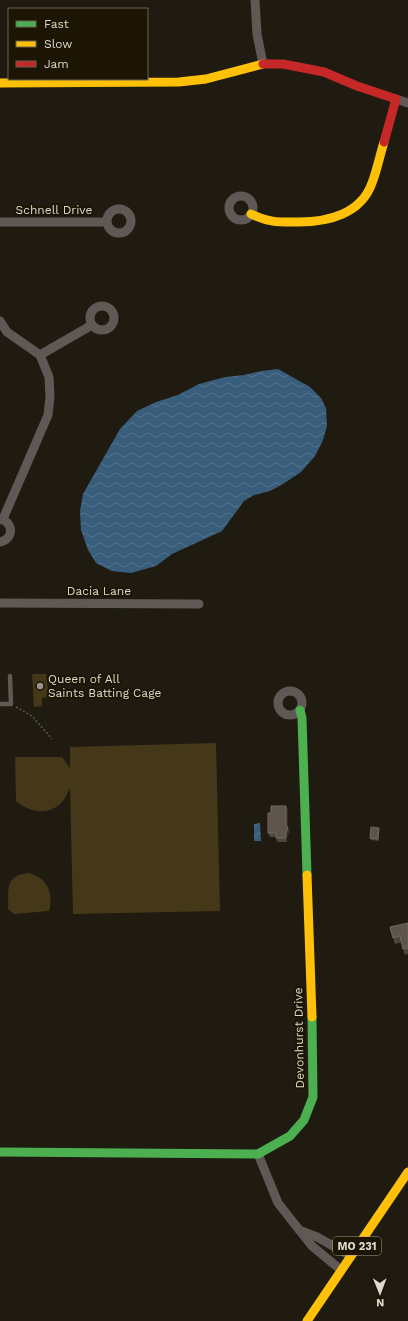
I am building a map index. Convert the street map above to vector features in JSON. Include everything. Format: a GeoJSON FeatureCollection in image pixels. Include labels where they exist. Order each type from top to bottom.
{"type":"FeatureCollection","features":[{"type":"Feature","properties":{"kind":"street"},"geometry":{"type":"LineString","coordinates":[[255,0],[257,34],[263,64]]}},
{"type":"Feature","properties":{"kind":"street"},"geometry":{"type":"LineString","coordinates":[[0,83],[178,82],[206,79],[263,64],[283,64],[324,72],[357,86],[408,102]]}},
{"type":"Feature","properties":{"kind":"street"},"geometry":{"type":"LineString","coordinates":[[251,214],[270,222],[315,223],[332,219],[355,208],[368,194],[372,184],[396,99]]}},
{"type":"Feature","properties":{"kind":"street","name":"Schnell Drive"},"geometry":{"type":"LineString","coordinates":[[0,222],[107,222]]}},
{"type":"Feature","properties":{"kind":"street"},"geometry":{"type":"LineString","coordinates":[[0,322],[7,332],[40,356],[49,377],[50,397],[48,415],[2,519],[9,524],[11,530],[9,537],[0,542]]}},
{"type":"Feature","properties":{"kind":"street"},"geometry":{"type":"LineString","coordinates":[[40,356],[92,325]]}},
{"type":"Feature","properties":{"kind":"street","name":"Dacia Lane"},"geometry":{"type":"LineString","coordinates":[[0,603],[199,604]]}},
{"type":"Feature","properties":{"kind":"street","name":"Devonhurst Drive"},"geometry":{"type":"LineString","coordinates":[[0,1152],[258,1154],[290,1136],[304,1120],[313,1097],[312,1021],[302,726],[300,710]]}},
{"type":"Feature","properties":{"kind":"street"},"geometry":{"type":"LineString","coordinates":[[258,1154],[278,1203],[312,1246],[341,1270]]}},
{"type":"Feature","properties":{"kind":"street","name":"MO 231"},"geometry":{"type":"LineString","coordinates":[[306,1321],[408,1172]]}},
{"type":"Feature","properties":{"kind":"street"},"geometry":{"type":"LineString","coordinates":[[298,1230],[317,1237],[351,1256]]}},
{"type":"Feature","properties":{"kind":"lane"},"geometry":{"type":"LineString","coordinates":[[0,704],[11,704],[10,676]]}},
{"type":"Feature","properties":{"kind":"path"},"geometry":{"type":"LineString","coordinates":[[16,707],[32,716],[52,739]]}},
{"type":"Feature","properties":{"kind":"shaded area","name":"Queen of All Saints Batting Cage"},"geometry":{"type":"Polygon","coordinates":[[[32,674],[46,674],[49,697],[42,698],[42,706],[34,707],[32,674]]]}},
{"type":"Feature","properties":{"kind":"shaded area"},"geometry":{"type":"Polygon","coordinates":[[[216,743],[220,911],[73,914],[70,788],[62,802],[55,808],[38,811],[21,805],[16,801],[15,757],[62,757],[70,768],[70,747],[216,743]]]}},
{"type":"Feature","properties":{"kind":"shaded area"},"geometry":{"type":"Polygon","coordinates":[[[28,873],[40,878],[48,887],[50,892],[49,911],[14,914],[8,909],[8,890],[11,881],[15,877],[28,873]]]}},
{"type":"Feature","properties":{"kind":"water"},"geometry":{"type":"Polygon","coordinates":[[[278,369],[310,387],[321,398],[326,408],[327,426],[323,440],[315,456],[301,472],[270,491],[254,495],[244,501],[222,531],[172,554],[156,566],[131,573],[112,571],[96,563],[88,550],[81,530],[80,511],[83,494],[120,429],[137,411],[156,402],[178,395],[199,384],[225,377],[278,369]]]}},
{"type":"Feature","properties":{"kind":"water"},"geometry":{"type":"Polygon","coordinates":[[[260,823],[261,841],[254,841],[254,824],[260,823]]]}},
{"type":"Feature","properties":{"kind":"building"},"geometry":{"type":"Polygon","coordinates":[[[271,806],[286,806],[286,825],[288,828],[286,838],[276,838],[276,833],[268,833],[268,813],[271,813],[271,806]]]}},
{"type":"Feature","properties":{"kind":"building"},"geometry":{"type":"Polygon","coordinates":[[[371,827],[379,828],[378,839],[370,838],[371,827]]]}},
{"type":"Feature","properties":{"kind":"building"},"geometry":{"type":"Polygon","coordinates":[[[408,923],[408,948],[403,949],[400,936],[393,938],[390,927],[408,923]]]}},
{"type":"Feature","properties":{"kind":"traffic: fast"},"geometry":{"type":"LineString","coordinates":[[300,710],[302,718],[307,875]]}},
{"type":"Feature","properties":{"kind":"traffic: fast"},"geometry":{"type":"LineString","coordinates":[[0,1152],[258,1154],[290,1136],[304,1120],[313,1097],[312,1017]]}},
{"type":"Feature","properties":{"kind":"traffic: slow"},"geometry":{"type":"LineString","coordinates":[[0,83],[179,82],[206,79],[263,64]]}},
{"type":"Feature","properties":{"kind":"traffic: slow"},"geometry":{"type":"LineString","coordinates":[[251,214],[280,222],[310,222],[332,218],[352,209],[367,194],[374,178],[384,142]]}},
{"type":"Feature","properties":{"kind":"traffic: slow"},"geometry":{"type":"LineString","coordinates":[[307,875],[312,1017]]}},
{"type":"Feature","properties":{"kind":"traffic: slow"},"geometry":{"type":"LineString","coordinates":[[307,1321],[408,1172]]}},
{"type":"Feature","properties":{"kind":"traffic: jam"},"geometry":{"type":"LineString","coordinates":[[263,64],[283,64],[324,72],[357,86],[396,99],[384,142]]}},
{"type":"Feature","properties":{"kind":"place","name":"Queen of All Saints Batting Cage"},"geometry":{"type":"Point","coordinates":[40,686]}}]}
